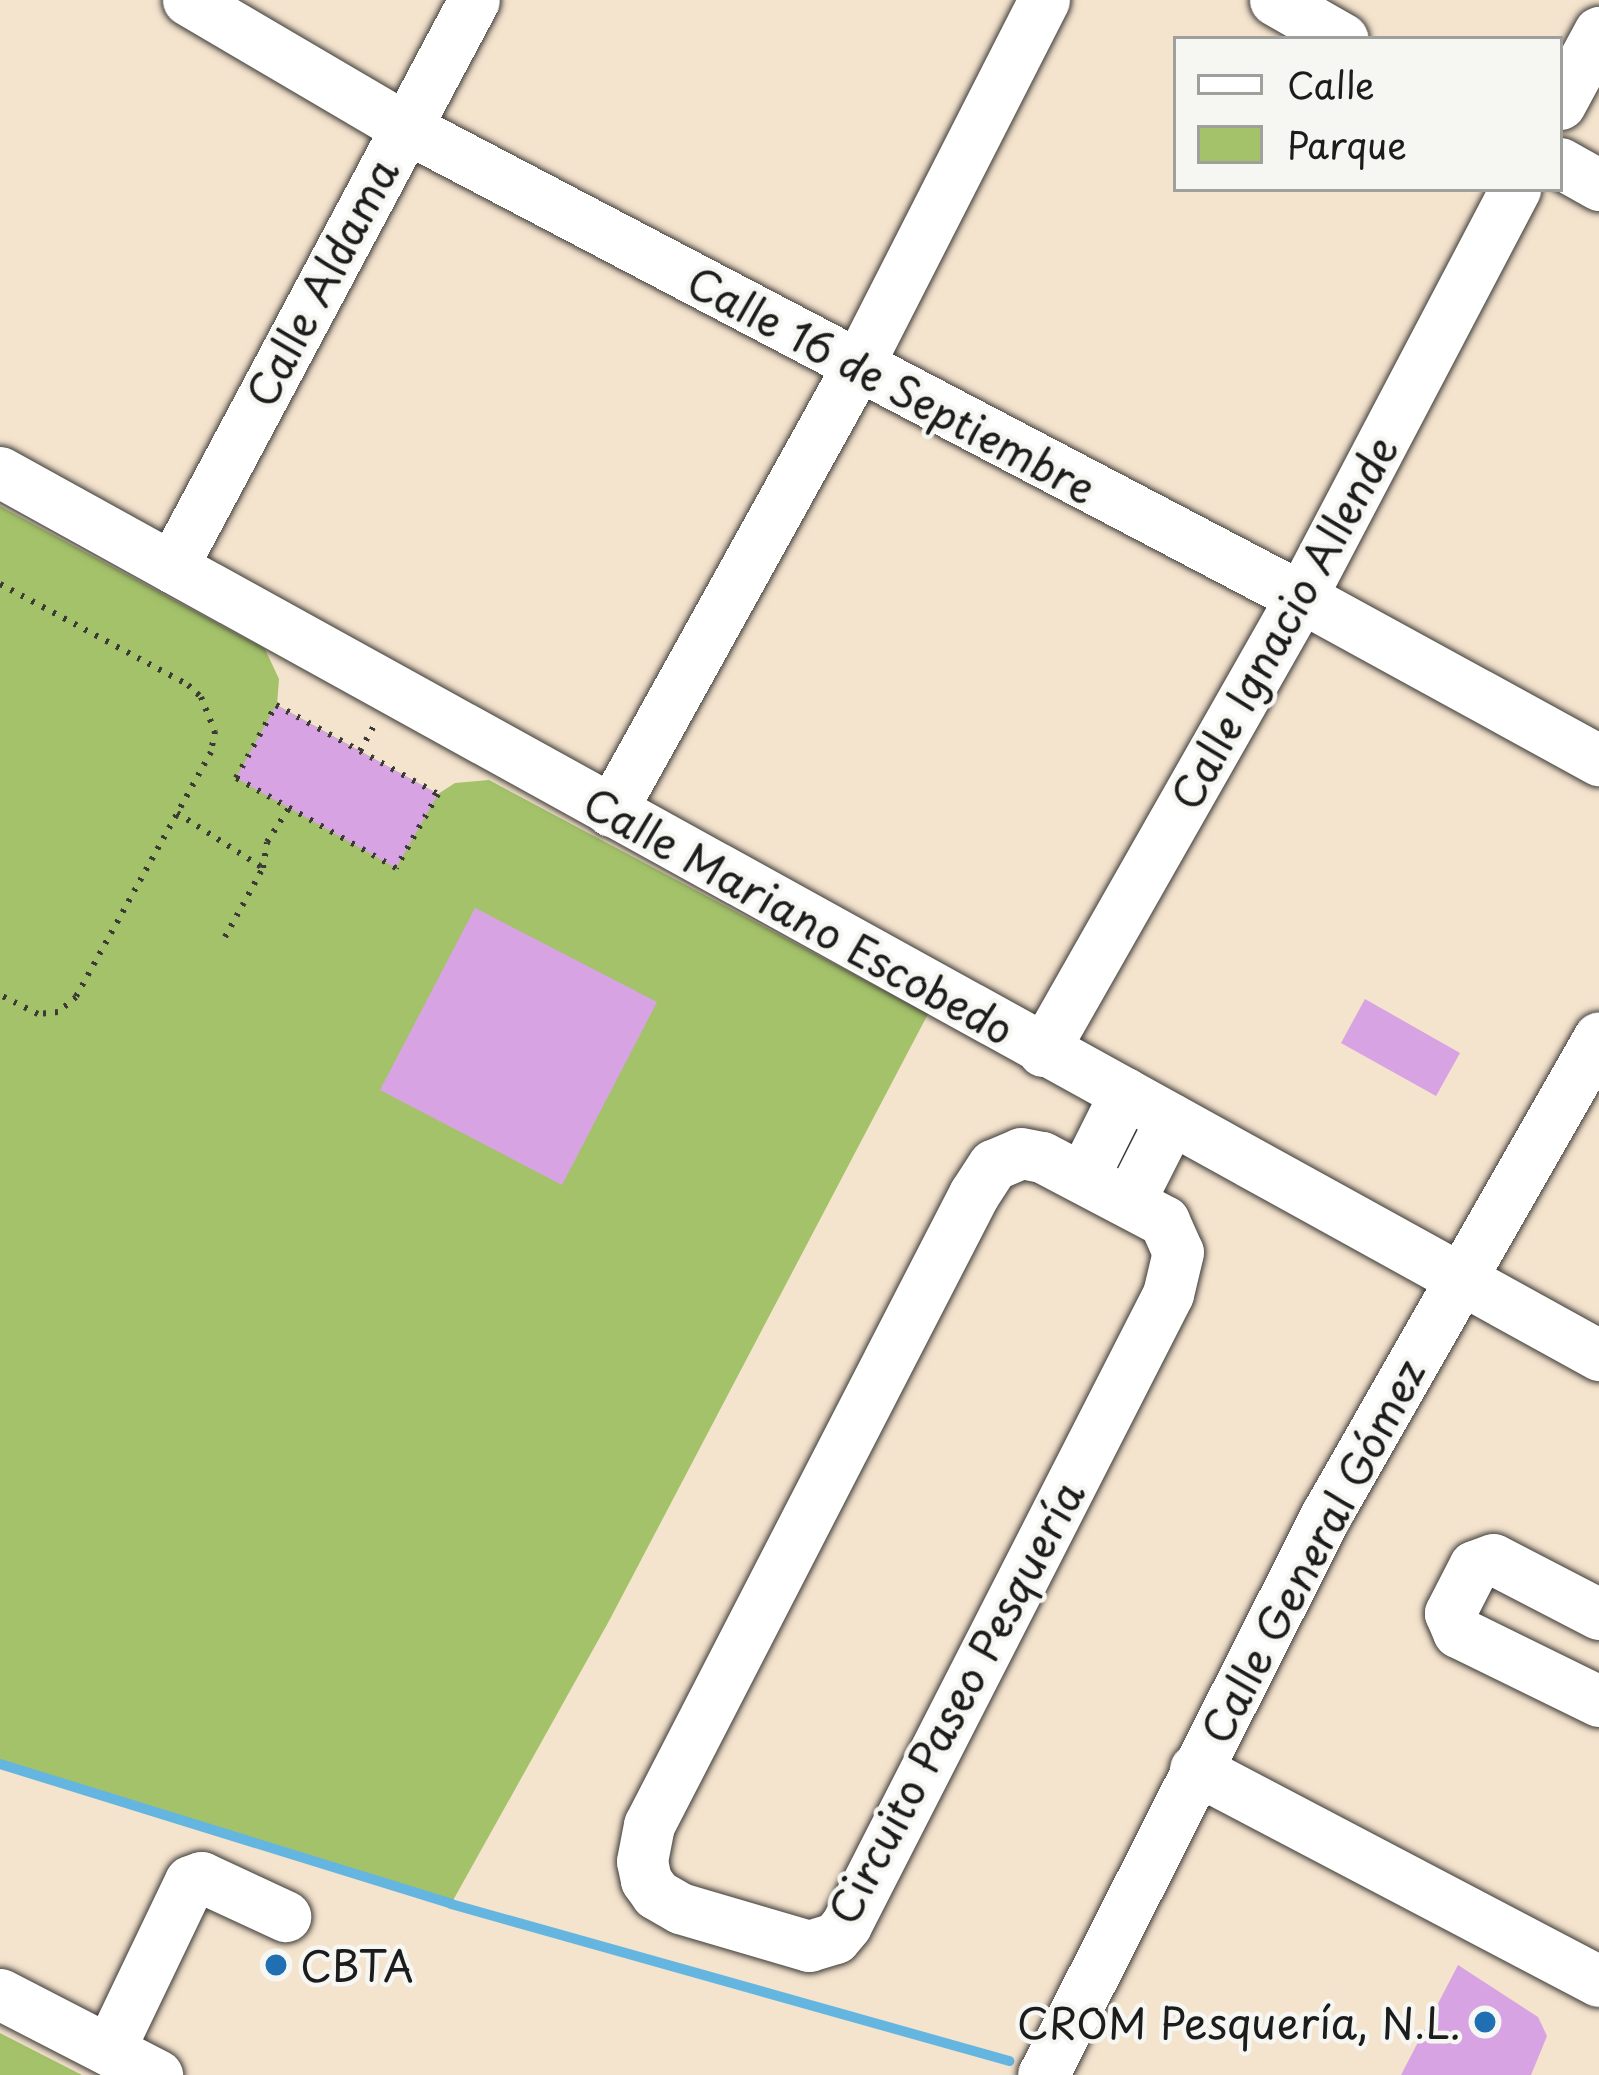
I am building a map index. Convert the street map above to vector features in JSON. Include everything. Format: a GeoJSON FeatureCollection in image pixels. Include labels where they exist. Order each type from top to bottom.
{"type":"FeatureCollection","features":[{"type":"Feature","properties":{"kind":"street","name":"Calle 16 de Septiembre"},"geometry":{"type":"LineString","coordinates":[[188,0],[403,126],[1301,597],[1599,760]]}},
{"type":"Feature","properties":{"kind":"street","name":"Calle Aldama"},"geometry":{"type":"LineString","coordinates":[[172,567],[474,0]]}},
{"type":"Feature","properties":{"kind":"street"},"geometry":{"type":"LineString","coordinates":[[611,811],[857,367],[1044,0]]}},
{"type":"Feature","properties":{"kind":"street"},"geometry":{"type":"LineString","coordinates":[[1275,0],[1338,36]]}},
{"type":"Feature","properties":{"kind":"street"},"geometry":{"type":"LineString","coordinates":[[1563,98],[1599,32]]}},
{"type":"Feature","properties":{"kind":"street"},"geometry":{"type":"LineString","coordinates":[[1563,165],[1599,185]]}},
{"type":"Feature","properties":{"kind":"street","name":"Calle Ignacio Allende"},"geometry":{"type":"LineString","coordinates":[[1043,1051],[1301,597],[1513,192]]}},
{"type":"Feature","properties":{"kind":"street","name":"Calle Mariano Escobedo"},"geometry":{"type":"LineString","coordinates":[[0,472],[1599,1355]]}},
{"type":"Feature","properties":{"kind":"street","name":"Calle General Gómez"},"geometry":{"type":"LineString","coordinates":[[1043,2075],[1326,1515],[1599,1037]]}},
{"type":"Feature","properties":{"kind":"street"},"geometry":{"type":"LineString","coordinates":[[1083,1177],[1125,1093]]}},
{"type":"Feature","properties":{"kind":"street"},"geometry":{"type":"LineString","coordinates":[[1130,1200],[1172,1119]]}},
{"type":"Feature","properties":{"kind":"street","name":"Circuito Paseo Pesquería"},"geometry":{"type":"LineString","coordinates":[[1021,1153],[1083,1177],[1164,1221],[1178,1252],[1176,1274],[846,1925],[835,1938],[808,1946],[680,1908],[656,1894],[642,1861],[649,1825],[982,1178],[1006,1155],[1021,1153]]}},
{"type":"Feature","properties":{"kind":"street"},"geometry":{"type":"LineString","coordinates":[[1599,1614],[1493,1559],[1474,1566],[1450,1612],[1458,1632],[1599,1701]]}},
{"type":"Feature","properties":{"kind":"street"},"geometry":{"type":"LineString","coordinates":[[1195,1769],[1599,1981]]}},
{"type":"Feature","properties":{"kind":"street"},"geometry":{"type":"LineString","coordinates":[[109,2050],[190,1881],[201,1877],[285,1916]]}},
{"type":"Feature","properties":{"kind":"street"},"geometry":{"type":"LineString","coordinates":[[0,1994],[158,2075]]}},
{"type":"Feature","properties":{"kind":"path"},"geometry":{"type":"LineString","coordinates":[[0,584],[201,697],[215,731],[211,752],[76,997],[58,1012],[38,1014],[0,995]]}},
{"type":"Feature","properties":{"kind":"path"},"geometry":{"type":"LineString","coordinates":[[360,751],[394,692]]}},
{"type":"Feature","properties":{"kind":"path"},"geometry":{"type":"LineString","coordinates":[[276,705],[360,751],[439,794],[396,868],[236,778],[276,705]]}},
{"type":"Feature","properties":{"kind":"path"},"geometry":{"type":"LineString","coordinates":[[225,937],[263,868],[267,842],[289,808]]}},
{"type":"Feature","properties":{"kind":"path"},"geometry":{"type":"LineString","coordinates":[[177,814],[263,868]]}},
{"type":"Feature","properties":{"kind":"green space"},"geometry":{"type":"Polygon","coordinates":[[[0,506],[265,649],[279,679],[277,705],[438,794],[455,783],[489,780],[928,1014],[609,1621],[451,1904],[0,1764],[0,506]]]}},
{"type":"Feature","properties":{"kind":"green space"},"geometry":{"type":"Polygon","coordinates":[[[0,2033],[82,2075],[0,2075],[0,2033]]]}},
{"type":"Feature","properties":{"kind":"building"},"geometry":{"type":"Polygon","coordinates":[[[276,705],[438,794],[396,868],[236,778],[276,705]]]}},
{"type":"Feature","properties":{"kind":"building"},"geometry":{"type":"Polygon","coordinates":[[[475,908],[657,1002],[562,1185],[380,1090],[475,908]]]}},
{"type":"Feature","properties":{"kind":"building"},"geometry":{"type":"Polygon","coordinates":[[[1365,999],[1460,1053],[1436,1096],[1341,1043],[1365,999]]]}},
{"type":"Feature","properties":{"kind":"building","name":"CROM Pesquería, N.L."},"geometry":{"type":"Polygon","coordinates":[[[1458,1965],[1538,2017],[1547,2036],[1531,2075],[1401,2075],[1458,1965]]]}},
{"type":"Feature","properties":{"kind":"waterway"},"geometry":{"type":"LineString","coordinates":[[0,1764],[451,1904],[1009,2061]]}},
{"type":"Feature","properties":{"kind":"place","name":"CBTA"},"geometry":{"type":"Point","coordinates":[276,1965]}},
{"type":"Feature","properties":{"kind":"place","name":"CROM Pesquería, N.L."},"geometry":{"type":"Point","coordinates":[1485,2022]}}]}
